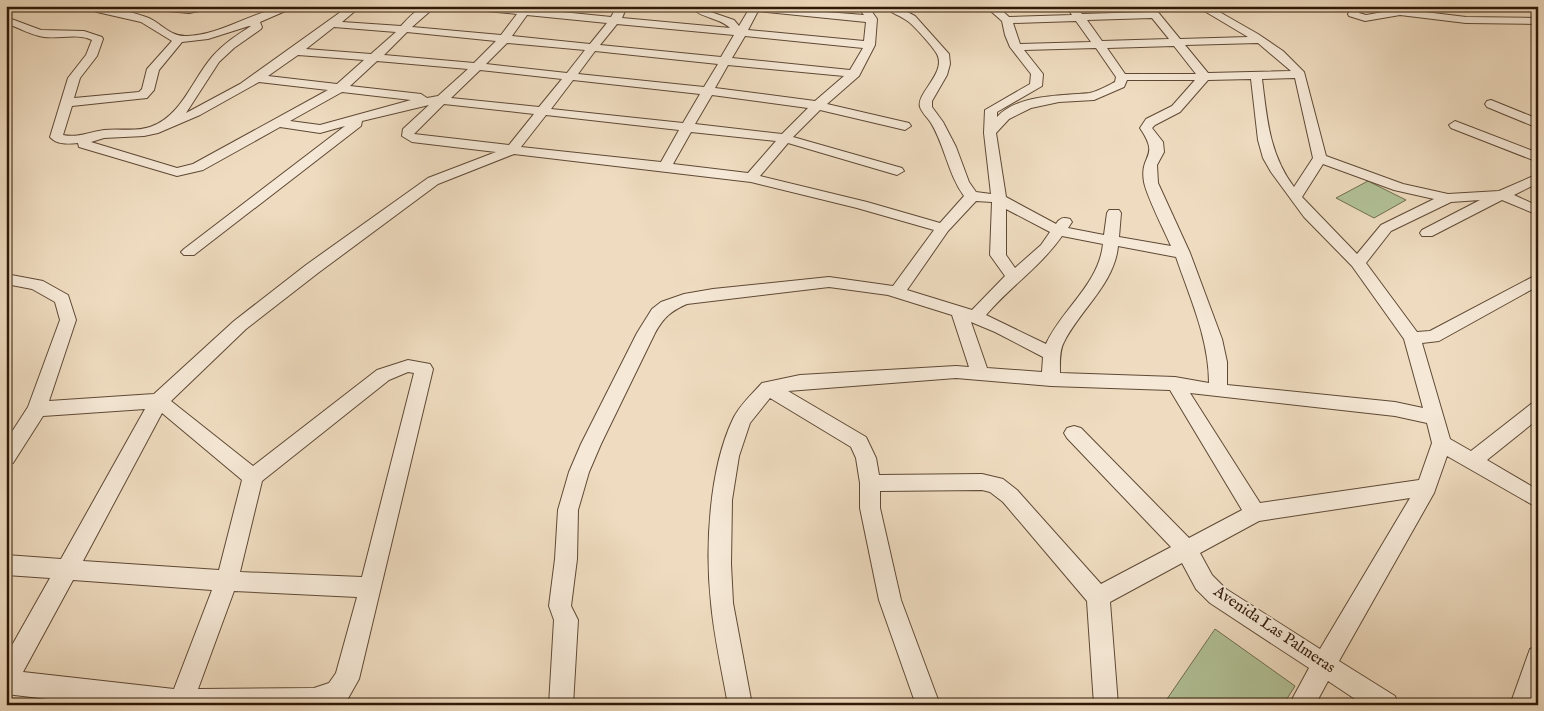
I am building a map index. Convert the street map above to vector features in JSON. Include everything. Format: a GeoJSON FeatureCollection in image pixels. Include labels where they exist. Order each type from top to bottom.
{"type":"FeatureCollection","features":[{"type":"Feature","properties":{"kind":"street"},"geometry":{"type":"LineString","coordinates":[[89,7],[147,6],[190,10],[210,6]]}},
{"type":"Feature","properties":{"kind":"street"},"geometry":{"type":"LineString","coordinates":[[89,7],[100,11],[142,18],[170,37],[178,40],[197,38],[248,23],[292,6]]}},
{"type":"Feature","properties":{"kind":"street"},"geometry":{"type":"LineString","coordinates":[[6,20],[41,34],[79,33],[91,35],[98,39],[91,56],[74,78],[56,137],[64,140],[85,139],[107,132],[152,131],[185,118],[256,78],[356,6]]}},
{"type":"Feature","properties":{"kind":"street"},"geometry":{"type":"LineString","coordinates":[[85,139],[84,144],[177,172],[198,167],[339,89],[416,17],[431,6]]}},
{"type":"Feature","properties":{"kind":"street"},"geometry":{"type":"LineString","coordinates":[[466,6],[618,14],[741,34],[870,46]]}},
{"type":"Feature","properties":{"kind":"street"},"geometry":{"type":"LineString","coordinates":[[695,6],[700,12],[730,22],[741,34]]}},
{"type":"Feature","properties":{"kind":"street"},"geometry":{"type":"LineString","coordinates":[[751,178],[784,138],[816,105],[855,74],[870,46],[872,19],[862,6]]}},
{"type":"Feature","properties":{"kind":"street"},"geometry":{"type":"LineString","coordinates":[[888,6],[911,18],[943,54],[944,64],[941,75],[926,101],[926,107],[937,122],[949,146],[962,183],[972,196],[999,200],[1062,225],[1111,241],[1182,253]]}},
{"type":"Feature","properties":{"kind":"street"},"geometry":{"type":"LineString","coordinates":[[990,6],[1007,20],[1079,18],[1151,11],[1206,77]]}},
{"type":"Feature","properties":{"kind":"street"},"geometry":{"type":"LineString","coordinates":[[1071,6],[1122,77]]}},
{"type":"Feature","properties":{"kind":"street"},"geometry":{"type":"LineString","coordinates":[[1201,6],[1258,40],[1292,64],[1300,74],[1320,158],[1295,196]]}},
{"type":"Feature","properties":{"kind":"street"},"geometry":{"type":"LineString","coordinates":[[1357,6],[1353,14],[1365,18],[1400,12],[1466,20],[1538,21]]}},
{"type":"Feature","properties":{"kind":"street"},"geometry":{"type":"LineString","coordinates":[[665,167],[755,7],[872,19]]}},
{"type":"Feature","properties":{"kind":"street"},"geometry":{"type":"LineString","coordinates":[[1456,7],[1497,20]]}},
{"type":"Feature","properties":{"kind":"street"},"geometry":{"type":"LineString","coordinates":[[526,9],[504,39],[477,67],[439,100],[408,132],[408,136],[751,178],[862,205],[943,228]]}},
{"type":"Feature","properties":{"kind":"street"},"geometry":{"type":"LineString","coordinates":[[181,702],[227,581],[253,477],[383,375],[399,367],[416,365],[424,369],[347,680],[337,693],[314,700],[181,702],[6,681],[159,401],[240,324],[312,268],[425,186],[437,178],[512,150],[618,14]]}},
{"type":"Feature","properties":{"kind":"street"},"geometry":{"type":"LineString","coordinates":[[1007,20],[1008,32],[1016,47],[1037,74],[1036,86],[991,110],[990,132],[999,200],[998,255],[1004,267],[1015,277]]}},
{"type":"Feature","properties":{"kind":"street"},"geometry":{"type":"LineString","coordinates":[[163,126],[178,115],[215,60],[235,42],[257,27],[256,24],[248,23]]}},
{"type":"Feature","properties":{"kind":"street"},"geometry":{"type":"LineString","coordinates":[[331,24],[504,39],[855,74]]}},
{"type":"Feature","properties":{"kind":"street"},"geometry":{"type":"LineString","coordinates":[[66,103],[143,95],[148,90],[153,69],[178,40]]}},
{"type":"Feature","properties":{"kind":"street"},"geometry":{"type":"LineString","coordinates":[[1016,47],[1180,44],[1258,40]]}},
{"type":"Feature","properties":{"kind":"street"},"geometry":{"type":"LineString","coordinates":[[295,51],[477,67],[708,91],[816,105],[905,126]]}},
{"type":"Feature","properties":{"kind":"street"},"geometry":{"type":"LineString","coordinates":[[1122,77],[1300,74]]}},
{"type":"Feature","properties":{"kind":"street"},"geometry":{"type":"LineString","coordinates":[[1256,75],[1260,111],[1269,157],[1282,180],[1295,196],[1358,262],[1412,338],[1442,443],[1427,487],[1301,705]]}},
{"type":"Feature","properties":{"kind":"street"},"geometry":{"type":"LineString","coordinates":[[990,132],[1005,116],[1027,106],[1059,98],[1094,96],[1120,84],[1122,77]]}},
{"type":"Feature","properties":{"kind":"street"},"geometry":{"type":"LineString","coordinates":[[1206,77],[1176,108],[1150,122],[1146,128],[1156,142],[1157,152],[1150,165],[1151,183],[1182,253],[1213,339],[1218,362],[1218,390]]}},
{"type":"Feature","properties":{"kind":"street"},"geometry":{"type":"LineString","coordinates":[[256,78],[339,89],[784,138],[897,171]]}},
{"type":"Feature","properties":{"kind":"street"},"geometry":{"type":"LineString","coordinates":[[278,123],[320,129],[412,104],[439,100]]}},
{"type":"Feature","properties":{"kind":"street"},"geometry":{"type":"LineString","coordinates":[[1491,104],[1538,124]]}},
{"type":"Feature","properties":{"kind":"street"},"geometry":{"type":"LineString","coordinates":[[189,252],[364,118]]}},
{"type":"Feature","properties":{"kind":"street"},"geometry":{"type":"LineString","coordinates":[[1455,125],[1538,158]]}},
{"type":"Feature","properties":{"kind":"street"},"geometry":{"type":"LineString","coordinates":[[1320,158],[1399,187],[1448,198],[1502,195],[1538,211]]}},
{"type":"Feature","properties":{"kind":"street"},"geometry":{"type":"LineString","coordinates":[[1427,233],[1538,178]]}},
{"type":"Feature","properties":{"kind":"street"},"geometry":{"type":"LineString","coordinates":[[897,292],[943,228],[972,196]]}},
{"type":"Feature","properties":{"kind":"street"},"geometry":{"type":"LineString","coordinates":[[1358,262],[1386,228],[1448,198]]}},
{"type":"Feature","properties":{"kind":"street"},"geometry":{"type":"LineString","coordinates":[[1052,379],[1052,354],[1058,335],[1082,305],[1100,277],[1110,253],[1114,213]]}},
{"type":"Feature","properties":{"kind":"street"},"geometry":{"type":"LineString","coordinates":[[967,314],[996,293],[1046,248],[1062,225]]}},
{"type":"Feature","properties":{"kind":"street"},"geometry":{"type":"LineString","coordinates":[[6,279],[36,285],[62,299],[68,320],[37,409],[6,457]]}},
{"type":"Feature","properties":{"kind":"street"},"geometry":{"type":"LineString","coordinates":[[1412,338],[1433,337],[1538,280]]}},
{"type":"Feature","properties":{"kind":"street"},"geometry":{"type":"LineString","coordinates":[[561,705],[566,620],[560,606],[570,501],[591,444],[658,313],[667,306],[690,298],[814,282],[828,282],[897,292],[967,314],[1052,354]]}},
{"type":"Feature","properties":{"kind":"street"},"geometry":{"type":"LineString","coordinates":[[967,314],[980,373]]}},
{"type":"Feature","properties":{"kind":"street"},"geometry":{"type":"LineString","coordinates":[[740,705],[722,603],[720,564],[722,500],[729,456],[742,420],[768,388],[800,382],[889,375],[956,372],[980,373],[1052,379],[1175,384],[1395,409],[1434,417]]}},
{"type":"Feature","properties":{"kind":"street"},"geometry":{"type":"LineString","coordinates":[[1175,384],[1256,513]]}},
{"type":"Feature","properties":{"kind":"street"},"geometry":{"type":"LineString","coordinates":[[768,388],[859,442],[866,458],[870,483],[870,508],[890,600],[928,705]]}},
{"type":"Feature","properties":{"kind":"street"},"geometry":{"type":"LineString","coordinates":[[37,409],[159,401],[253,477]]}},
{"type":"Feature","properties":{"kind":"street"},"geometry":{"type":"LineString","coordinates":[[1472,461],[1538,408]]}},
{"type":"Feature","properties":{"kind":"street","name":"Avenida Las Palmeras"},"geometry":{"type":"LineString","coordinates":[[1074,433],[1187,550],[1204,582],[1218,596],[1386,705]]}},
{"type":"Feature","properties":{"kind":"street"},"geometry":{"type":"LineString","coordinates":[[1442,443],[1538,500]]}},
{"type":"Feature","properties":{"kind":"street"},"geometry":{"type":"LineString","coordinates":[[870,483],[982,482],[996,485],[1010,496],[1098,596],[1106,705]]}},
{"type":"Feature","properties":{"kind":"street"},"geometry":{"type":"LineString","coordinates":[[1098,596],[1256,513],[1427,487]]}},
{"type":"Feature","properties":{"kind":"street"},"geometry":{"type":"LineString","coordinates":[[6,565],[227,581],[371,588]]}},
{"type":"Feature","properties":{"kind":"street"},"geometry":{"type":"LineString","coordinates":[[1522,705],[1538,657]]}},
{"type":"Feature","properties":{"kind":"green space"},"geometry":{"type":"Polygon","coordinates":[[[1368,181],[1406,200],[1374,218],[1336,198],[1368,181]]]}},
{"type":"Feature","properties":{"kind":"green space"},"geometry":{"type":"Polygon","coordinates":[[[1215,629],[1295,686],[1283,705],[1175,705],[1167,699],[1215,629]]]}}]}
